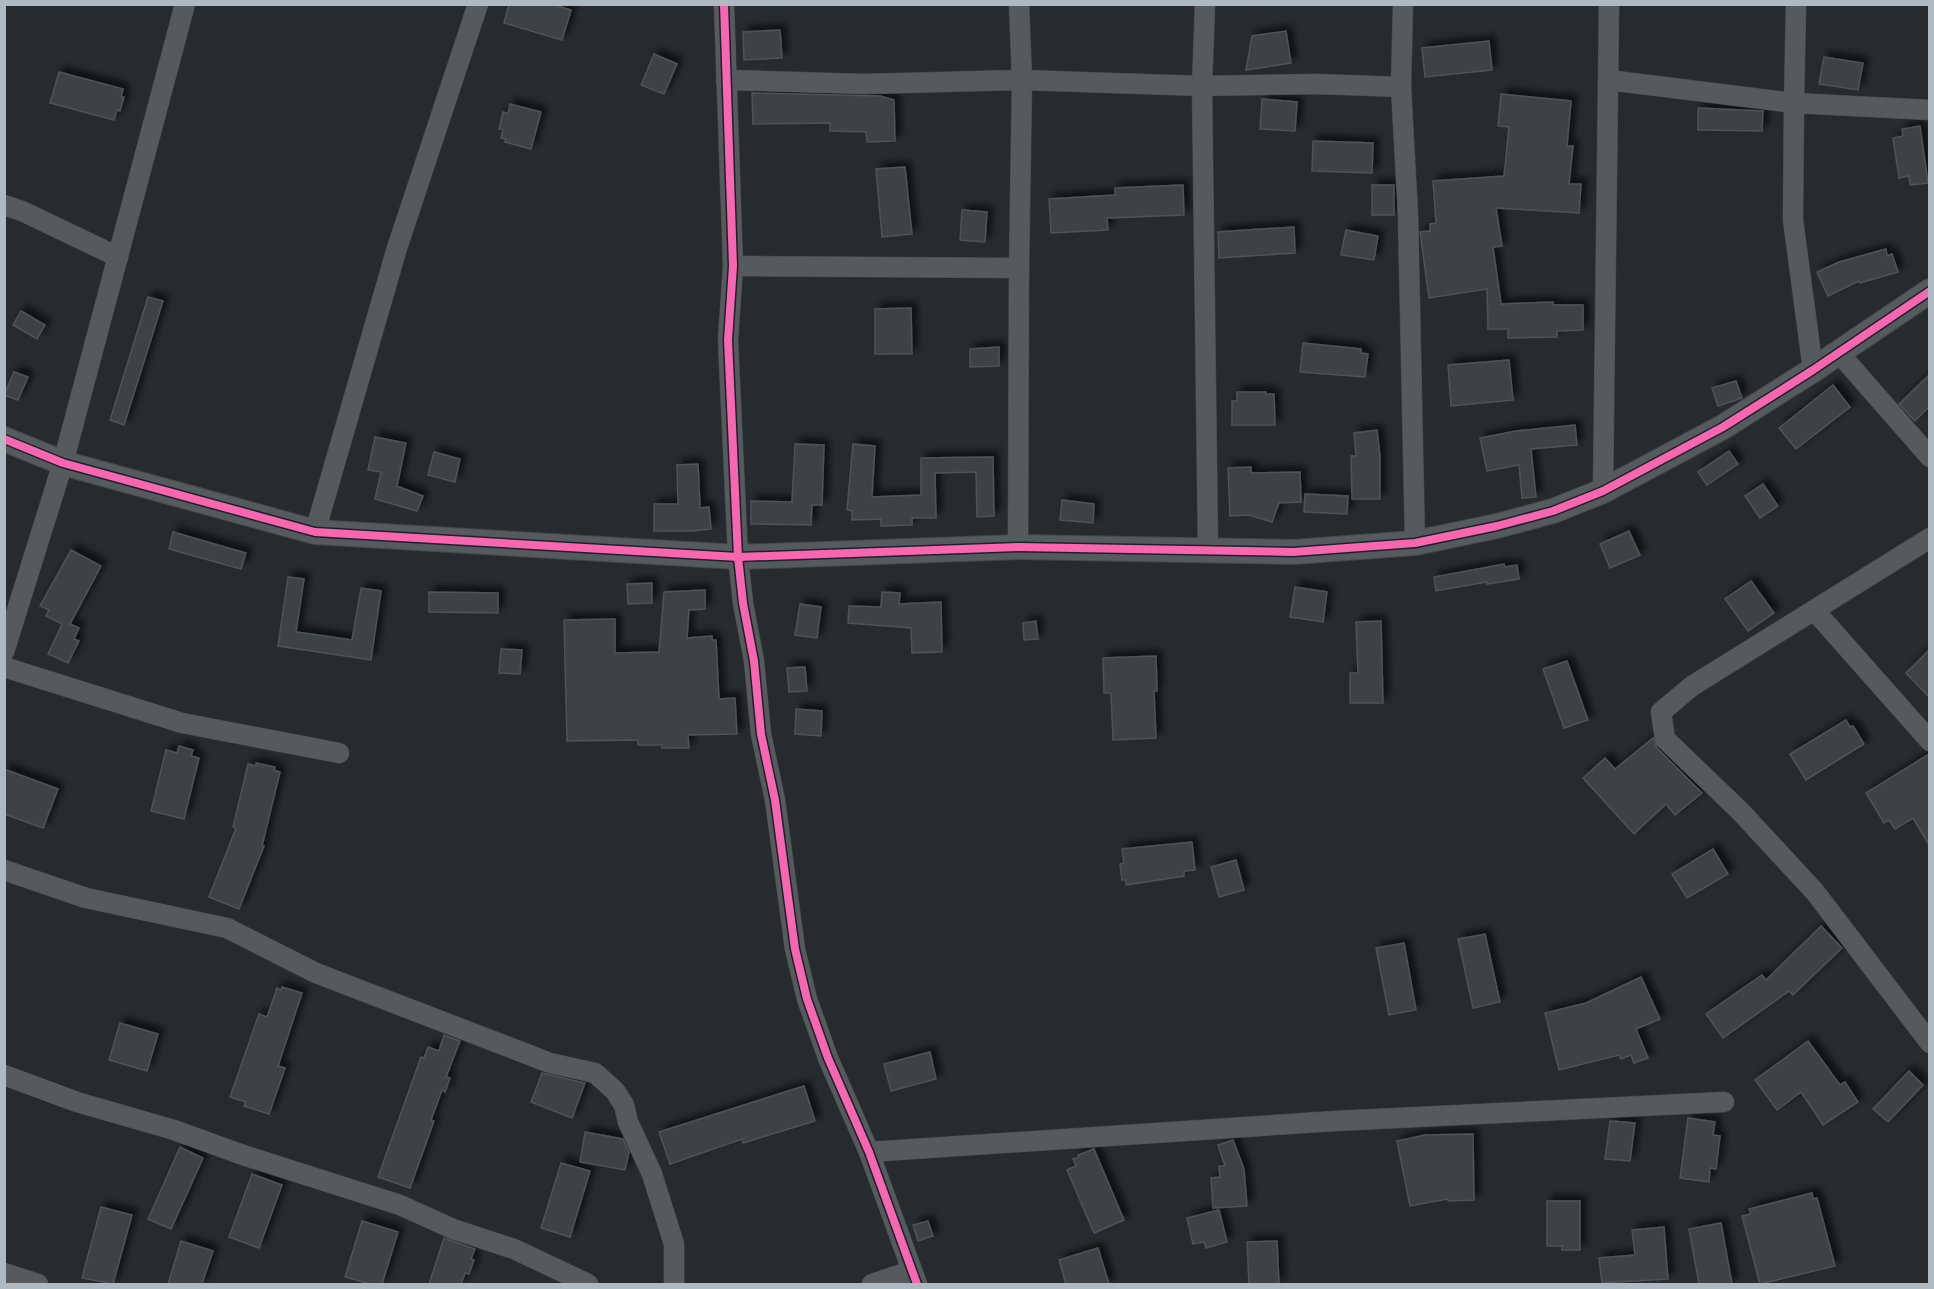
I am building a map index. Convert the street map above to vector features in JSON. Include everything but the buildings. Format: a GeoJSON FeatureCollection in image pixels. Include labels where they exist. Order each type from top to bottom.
{"type":"FeatureCollection","features":[{"type":"Feature","properties":{"kind":"street"},"geometry":{"type":"LineString","coordinates":[[4,652],[63,463],[185,4]]}},
{"type":"Feature","properties":{"kind":"street"},"geometry":{"type":"LineString","coordinates":[[315,532],[397,248],[478,4]]}},
{"type":"Feature","properties":{"kind":"street"},"geometry":{"type":"LineString","coordinates":[[724,4],[733,266],[728,340],[738,557],[743,603],[754,661],[761,734],[775,800],[795,949],[807,999],[828,1059],[869,1152],[914,1278],[872,1284]]}},
{"type":"Feature","properties":{"kind":"street"},"geometry":{"type":"LineString","coordinates":[[1018,546],[1022,80],[1019,4]]}},
{"type":"Feature","properties":{"kind":"street"},"geometry":{"type":"LineString","coordinates":[[1204,4],[1202,87],[1208,549]]}},
{"type":"Feature","properties":{"kind":"street"},"geometry":{"type":"LineString","coordinates":[[1403,4],[1401,87],[1408,215],[1415,543]]}},
{"type":"Feature","properties":{"kind":"street"},"geometry":{"type":"LineString","coordinates":[[1603,491],[1609,4]]}},
{"type":"Feature","properties":{"kind":"street"},"geometry":{"type":"LineString","coordinates":[[1796,4],[1793,220],[1813,370]]}},
{"type":"Feature","properties":{"kind":"street"},"geometry":{"type":"LineString","coordinates":[[726,80],[865,84],[1022,80],[1202,87],[1318,84],[1401,87]]}},
{"type":"Feature","properties":{"kind":"street"},"geometry":{"type":"LineString","coordinates":[[1608,80],[1794,103],[1929,110]]}},
{"type":"Feature","properties":{"kind":"street"},"geometry":{"type":"LineString","coordinates":[[4,205],[22,211],[118,257]]}},
{"type":"Feature","properties":{"kind":"street"},"geometry":{"type":"LineString","coordinates":[[733,266],[1019,268]]}},
{"type":"Feature","properties":{"kind":"street"},"geometry":{"type":"LineString","coordinates":[[4,439],[63,463],[315,532],[738,557],[1018,546],[1293,552],[1415,543],[1553,512],[1603,491],[1723,427],[1839,353],[1929,291]]}},
{"type":"Feature","properties":{"kind":"street"},"geometry":{"type":"LineString","coordinates":[[1839,353],[1929,457]]}},
{"type":"Feature","properties":{"kind":"street"},"geometry":{"type":"LineString","coordinates":[[1929,538],[1692,686],[1660,712],[1665,739],[1741,812],[1815,891],[1929,1043]]}},
{"type":"Feature","properties":{"kind":"street"},"geometry":{"type":"LineString","coordinates":[[1814,610],[1929,741]]}},
{"type":"Feature","properties":{"kind":"street"},"geometry":{"type":"LineString","coordinates":[[4,667],[182,723],[339,753]]}},
{"type":"Feature","properties":{"kind":"street"},"geometry":{"type":"LineString","coordinates":[[4,870],[86,898],[227,928],[316,973],[550,1063],[594,1074],[615,1090],[624,1105],[628,1122],[651,1174],[674,1244],[674,1284]]}},
{"type":"Feature","properties":{"kind":"street"},"geometry":{"type":"LineString","coordinates":[[4,1075],[77,1102],[174,1130],[243,1155],[400,1205],[453,1229],[514,1249],[588,1284]]}},
{"type":"Feature","properties":{"kind":"street"},"geometry":{"type":"LineString","coordinates":[[869,1152],[1335,1120],[1724,1102]]}},
{"type":"Feature","properties":{"kind":"street"},"geometry":{"type":"LineString","coordinates":[[4,1273],[38,1284]]}},
{"type":"Feature","properties":{"kind":"cycle path"},"geometry":{"type":"LineString","coordinates":[[724,4],[733,266],[728,340],[738,557],[743,603],[754,661],[761,734],[775,800],[795,949],[807,999],[828,1058],[869,1152],[917,1284]]}},
{"type":"Feature","properties":{"kind":"cycle path"},"geometry":{"type":"LineString","coordinates":[[4,439],[63,463],[315,532],[738,557],[1018,547],[1293,552],[1415,543],[1497,526],[1553,511],[1603,491],[1723,427],[1930,291]]}}]}
